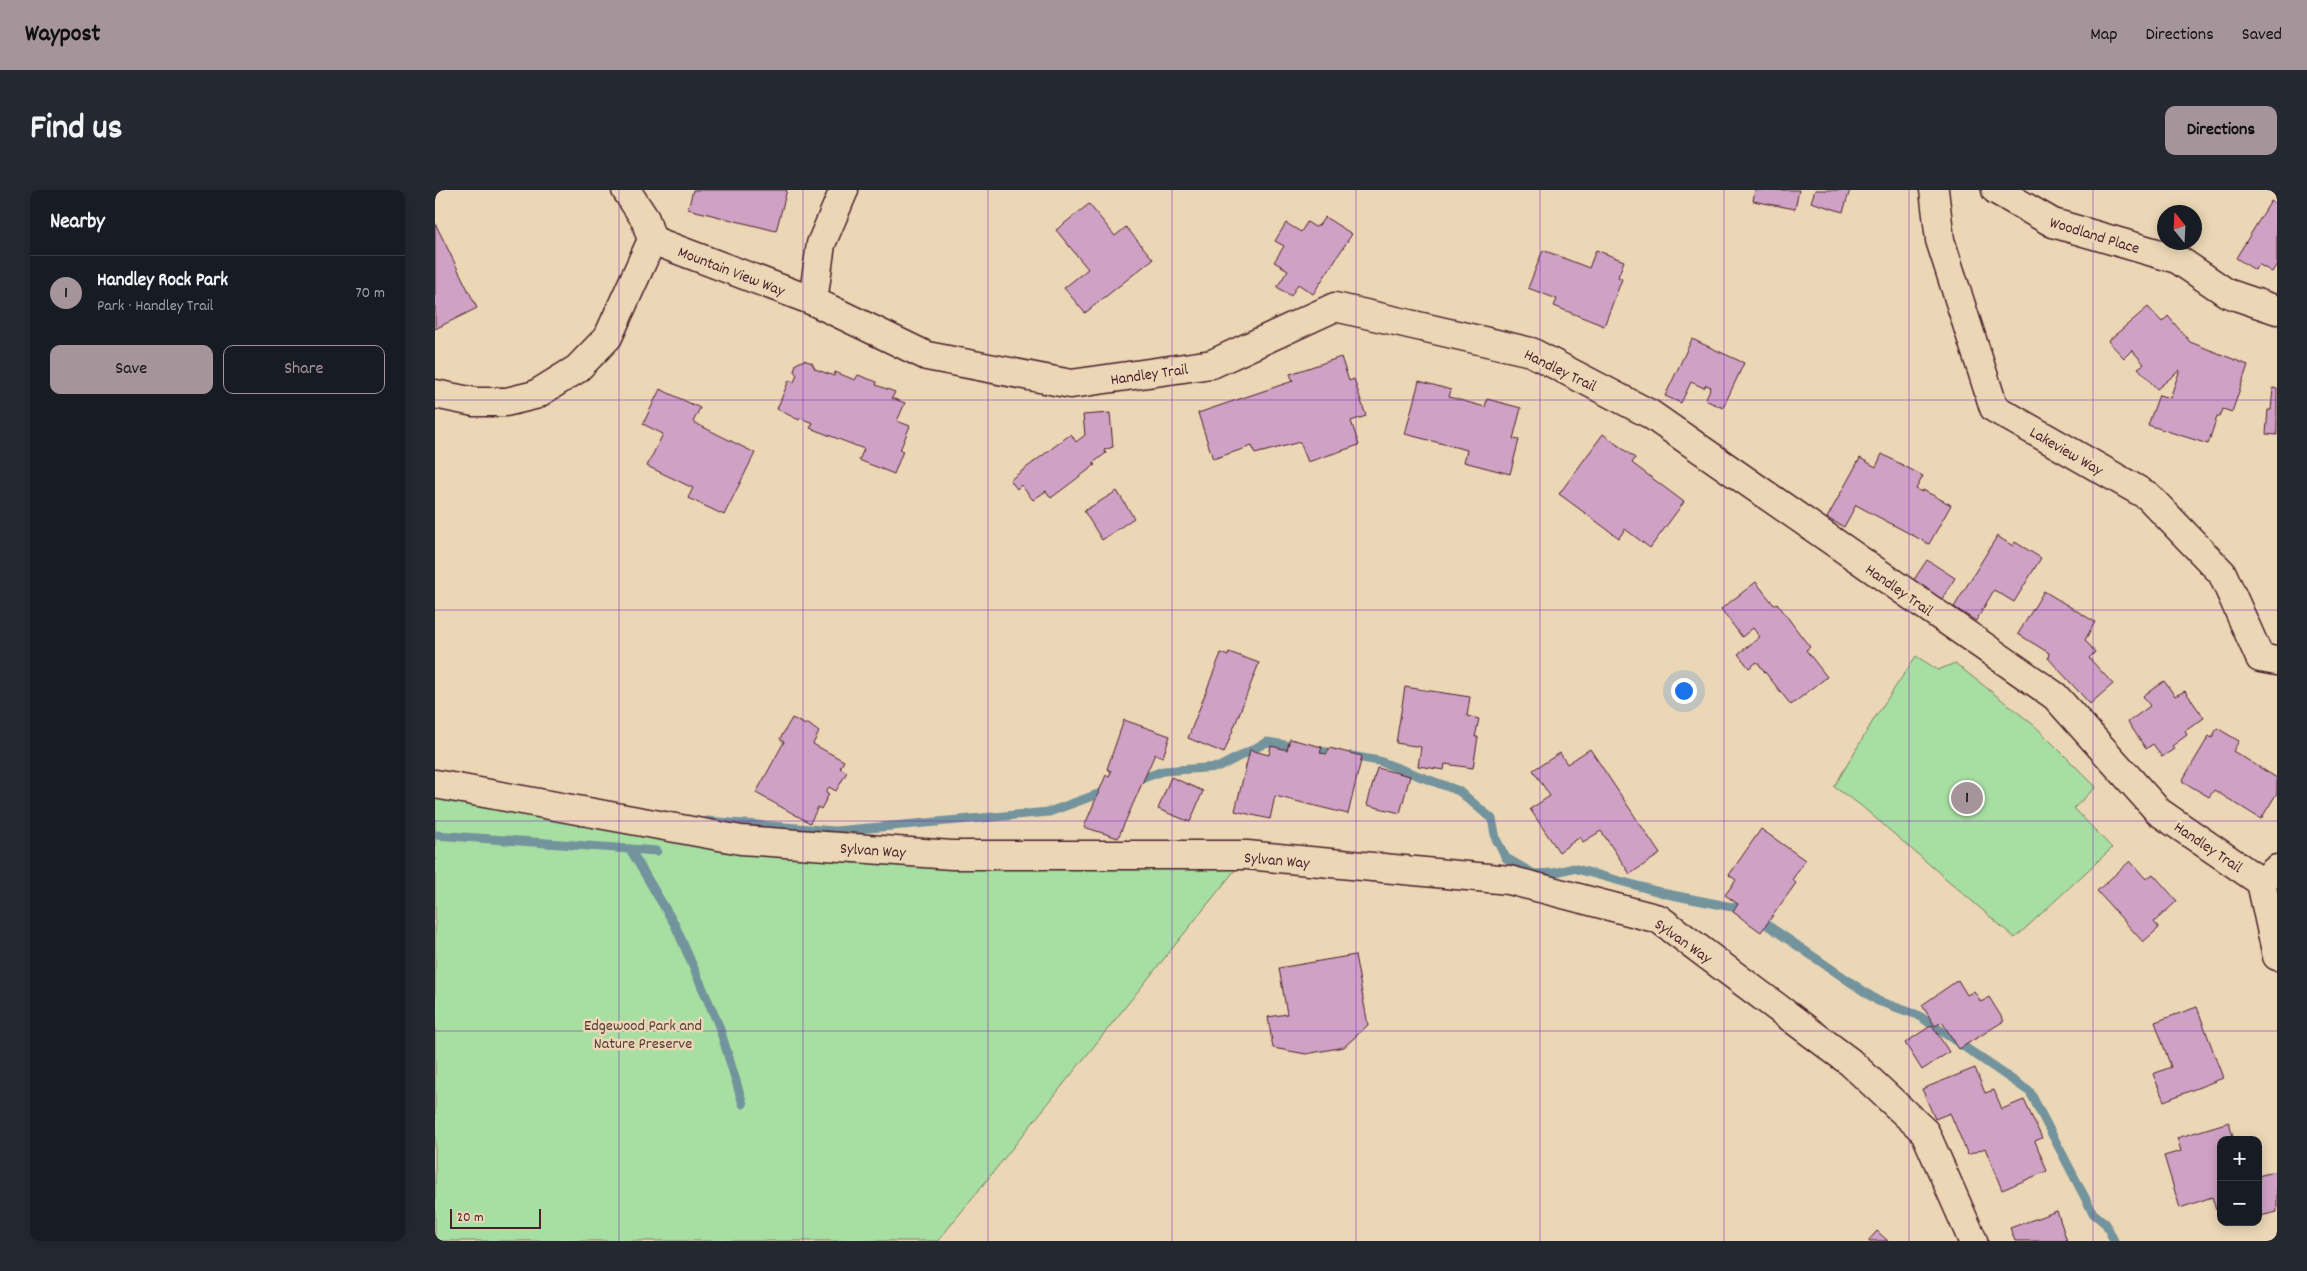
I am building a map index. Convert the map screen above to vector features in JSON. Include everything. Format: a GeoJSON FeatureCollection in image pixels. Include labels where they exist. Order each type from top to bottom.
{"type":"FeatureCollection","features":[{"type":"Feature","properties":{"kind":"street"},"geometry":{"type":"LineString","coordinates":[[435,394],[474,402],[506,402],[535,395],[577,369],[608,337],[652,240],[645,218],[626,190]]}},
{"type":"Feature","properties":{"kind":"street"},"geometry":{"type":"LineString","coordinates":[[813,301],[821,244],[845,190]]}},
{"type":"Feature","properties":{"kind":"street","name":"Lakeview Way"},"geometry":{"type":"LineString","coordinates":[[1934,190],[1940,240],[1994,408],[2148,496],[2222,573],[2259,658],[2277,661]]}},
{"type":"Feature","properties":{"kind":"street","name":"Woodland Place"},"geometry":{"type":"LineString","coordinates":[[1997,190],[2053,223],[2177,259],[2227,293],[2277,310]]}},
{"type":"Feature","properties":{"kind":"street","name":"Mountain View Way"},"geometry":{"type":"LineString","coordinates":[[652,240],[813,301]]}},
{"type":"Feature","properties":{"kind":"street","name":"Handley Trail"},"geometry":{"type":"LineString","coordinates":[[813,301],[927,356],[1071,384],[1212,364],[1335,307],[1531,352],[1651,414],[2055,696],[2159,812],[2269,875]]}},
{"type":"Feature","properties":{"kind":"street","name":"Sylvan Way"},"geometry":{"type":"LineString","coordinates":[[435,784],[741,840],[952,855],[1247,855],[1509,880],[1659,919],[1849,1062],[1925,1132],[1973,1241]]}},
{"type":"Feature","properties":{"kind":"street"},"geometry":{"type":"LineString","coordinates":[[2269,875],[2277,956]]}},
{"type":"Feature","properties":{"kind":"green space"},"geometry":{"type":"Polygon","coordinates":[[[1916,656],[1938,670],[1955,663],[2035,726],[2096,787],[2074,808],[2112,848],[2015,938],[1859,804],[1834,787],[1874,719],[1916,656]]]}},
{"type":"Feature","properties":{"kind":"green space","name":"Edgewood Park and Nature Preserve"},"geometry":{"type":"Polygon","coordinates":[[[435,784],[741,840],[1247,855],[938,1241],[435,1241],[435,784]]]}},
{"type":"Feature","properties":{"kind":"building"},"geometry":{"type":"Polygon","coordinates":[[[693,190],[787,190],[776,231],[688,209],[693,190]]]}},
{"type":"Feature","properties":{"kind":"building"},"geometry":{"type":"Polygon","coordinates":[[[1755,190],[1799,190],[1795,209],[1753,201],[1755,190]]]}},
{"type":"Feature","properties":{"kind":"building"},"geometry":{"type":"Polygon","coordinates":[[[1815,190],[1850,190],[1843,212],[1811,202],[1815,190]]]}},
{"type":"Feature","properties":{"kind":"building"},"geometry":{"type":"Polygon","coordinates":[[[2271,201],[2277,205],[2277,264],[2272,272],[2258,264],[2255,270],[2236,258],[2271,201]]]}},
{"type":"Feature","properties":{"kind":"building"},"geometry":{"type":"Polygon","coordinates":[[[1089,204],[1115,236],[1126,227],[1153,259],[1085,313],[1064,288],[1088,269],[1056,230],[1089,204]]]}},
{"type":"Feature","properties":{"kind":"building"},"geometry":{"type":"Polygon","coordinates":[[[1325,217],[1352,234],[1313,294],[1298,284],[1291,296],[1277,287],[1288,270],[1274,262],[1284,246],[1275,241],[1286,223],[1301,232],[1307,222],[1315,227],[1325,217]]]}},
{"type":"Feature","properties":{"kind":"building"},"geometry":{"type":"Polygon","coordinates":[[[435,223],[477,308],[435,329],[435,223]]]}},
{"type":"Feature","properties":{"kind":"building"},"geometry":{"type":"Polygon","coordinates":[[[1543,250],[1589,268],[1596,250],[1624,261],[1618,277],[1622,279],[1604,326],[1554,306],[1557,299],[1528,288],[1543,250]]]}},
{"type":"Feature","properties":{"kind":"building"},"geometry":{"type":"Polygon","coordinates":[[[2148,307],[2162,322],[2168,316],[2190,342],[2248,365],[2232,412],[2223,409],[2220,417],[2217,417],[2208,444],[2148,425],[2159,395],[2170,398],[2180,370],[2157,389],[2138,368],[2144,364],[2132,350],[2124,358],[2108,341],[2148,307]]]}},
{"type":"Feature","properties":{"kind":"building"},"geometry":{"type":"Polygon","coordinates":[[[1692,339],[1744,363],[1723,408],[1705,400],[1711,387],[1706,385],[1704,388],[1691,382],[1681,403],[1665,396],[1692,339]]]}},
{"type":"Feature","properties":{"kind":"building"},"geometry":{"type":"Polygon","coordinates":[[[1341,357],[1349,381],[1354,379],[1366,416],[1351,421],[1359,445],[1308,462],[1300,442],[1255,454],[1252,446],[1213,459],[1198,413],[1293,381],[1290,374],[1341,357]]]}},
{"type":"Feature","properties":{"kind":"building"},"geometry":{"type":"Polygon","coordinates":[[[804,360],[812,363],[815,369],[834,376],[835,372],[855,380],[858,375],[877,382],[876,385],[895,392],[892,398],[905,403],[897,421],[910,426],[900,450],[903,451],[894,474],[859,460],[864,449],[810,428],[813,423],[800,418],[799,420],[777,409],[789,380],[794,382],[797,375],[794,371],[796,364],[804,360]]]}},
{"type":"Feature","properties":{"kind":"building"},"geometry":{"type":"Polygon","coordinates":[[[1419,381],[1451,390],[1449,397],[1485,407],[1487,399],[1521,408],[1513,439],[1519,440],[1510,474],[1464,462],[1467,450],[1405,434],[1419,381]]]}},
{"type":"Feature","properties":{"kind":"building"},"geometry":{"type":"Polygon","coordinates":[[[2273,388],[2277,389],[2277,435],[2266,434],[2268,410],[2271,410],[2273,388]]]}},
{"type":"Feature","properties":{"kind":"building"},"geometry":{"type":"Polygon","coordinates":[[[660,389],[700,408],[693,422],[755,453],[724,515],[688,498],[693,488],[647,466],[663,434],[643,424],[660,389]]]}},
{"type":"Feature","properties":{"kind":"building"},"geometry":{"type":"Polygon","coordinates":[[[1110,413],[1113,447],[1104,450],[1106,453],[1093,463],[1095,465],[1051,498],[1046,491],[1033,500],[1021,485],[1017,489],[1010,480],[1071,434],[1076,442],[1085,435],[1083,415],[1110,413]]]}},
{"type":"Feature","properties":{"kind":"building"},"geometry":{"type":"Polygon","coordinates":[[[1603,434],[1635,458],[1632,463],[1684,502],[1650,548],[1625,529],[1619,538],[1559,494],[1603,434]]]}},
{"type":"Feature","properties":{"kind":"building"},"geometry":{"type":"Polygon","coordinates":[[[1882,454],[1923,476],[1916,489],[1922,492],[1923,490],[1951,505],[1929,544],[1856,505],[1844,527],[1827,518],[1860,458],[1876,467],[1882,454]]]}},
{"type":"Feature","properties":{"kind":"building"},"geometry":{"type":"Polygon","coordinates":[[[1117,491],[1134,518],[1102,540],[1084,511],[1117,491]]]}},
{"type":"Feature","properties":{"kind":"building"},"geometry":{"type":"Polygon","coordinates":[[[1997,536],[2013,546],[2015,542],[2041,558],[2014,602],[1994,590],[1976,621],[1954,607],[1997,536]]]}},
{"type":"Feature","properties":{"kind":"building"},"geometry":{"type":"Polygon","coordinates":[[[1927,560],[1955,578],[1940,602],[1911,584],[1927,560]]]}},
{"type":"Feature","properties":{"kind":"building"},"geometry":{"type":"Polygon","coordinates":[[[1756,582],[1774,605],[1777,603],[1810,647],[1806,650],[1827,677],[1791,705],[1757,662],[1749,668],[1738,654],[1760,637],[1753,628],[1742,637],[1721,609],[1756,582]]]}},
{"type":"Feature","properties":{"kind":"building"},"geometry":{"type":"Polygon","coordinates":[[[2044,591],[2095,622],[2085,640],[2095,652],[2089,658],[2113,684],[2090,704],[2048,658],[2049,653],[2018,634],[2044,591]]]}},
{"type":"Feature","properties":{"kind":"building"},"geometry":{"type":"Polygon","coordinates":[[[1229,652],[1259,663],[1224,753],[1188,738],[1221,653],[1228,656],[1229,652]]]}},
{"type":"Feature","properties":{"kind":"building"},"geometry":{"type":"Polygon","coordinates":[[[2164,681],[2175,696],[2185,691],[2204,718],[2185,731],[2187,735],[2172,746],[2174,749],[2162,757],[2153,744],[2146,749],[2128,722],[2150,706],[2143,696],[2164,681]]]}},
{"type":"Feature","properties":{"kind":"building"},"geometry":{"type":"Polygon","coordinates":[[[1405,687],[1470,697],[1467,716],[1479,719],[1475,737],[1478,737],[1473,768],[1445,764],[1444,770],[1418,766],[1421,747],[1396,743],[1405,687]]]}},
{"type":"Feature","properties":{"kind":"building"},"geometry":{"type":"Polygon","coordinates":[[[792,718],[806,725],[807,723],[819,732],[813,744],[844,761],[840,768],[847,772],[836,791],[829,787],[826,792],[829,794],[821,809],[818,807],[810,823],[756,793],[784,742],[780,739],[792,718]]]}},
{"type":"Feature","properties":{"kind":"building"},"geometry":{"type":"Polygon","coordinates":[[[1124,720],[1170,736],[1163,757],[1155,754],[1118,838],[1084,827],[1106,775],[1109,777],[1111,771],[1107,769],[1124,720]]]}},
{"type":"Feature","properties":{"kind":"building"},"geometry":{"type":"Polygon","coordinates":[[[2217,728],[2239,741],[2233,751],[2277,778],[2277,793],[2261,819],[2214,790],[2209,797],[2182,781],[2209,736],[2212,738],[2217,728]]]}},
{"type":"Feature","properties":{"kind":"building"},"geometry":{"type":"Polygon","coordinates":[[[1290,739],[1322,747],[1320,753],[1327,754],[1329,748],[1362,756],[1348,814],[1275,796],[1270,819],[1235,811],[1250,750],[1269,755],[1271,746],[1287,750],[1290,739]]]}},
{"type":"Feature","properties":{"kind":"building"},"geometry":{"type":"Polygon","coordinates":[[[1590,749],[1660,854],[1630,874],[1601,831],[1583,842],[1580,837],[1559,852],[1530,809],[1550,796],[1533,770],[1560,753],[1567,764],[1590,749]]]}},
{"type":"Feature","properties":{"kind":"building"},"geometry":{"type":"Polygon","coordinates":[[[1377,768],[1410,776],[1400,813],[1367,805],[1377,768]]]}},
{"type":"Feature","properties":{"kind":"building"},"geometry":{"type":"Polygon","coordinates":[[[1171,777],[1203,791],[1190,822],[1158,809],[1171,777]]]}},
{"type":"Feature","properties":{"kind":"building"},"geometry":{"type":"Polygon","coordinates":[[[1761,829],[1805,860],[1792,880],[1796,883],[1761,932],[1733,912],[1738,904],[1725,895],[1736,880],[1729,875],[1761,829]]]}},
{"type":"Feature","properties":{"kind":"building"},"geometry":{"type":"Polygon","coordinates":[[[2130,861],[2146,879],[2153,874],[2177,901],[2154,922],[2159,928],[2143,942],[2097,891],[2130,861]]]}},
{"type":"Feature","properties":{"kind":"building"},"geometry":{"type":"Polygon","coordinates":[[[1355,955],[1368,1025],[1344,1047],[1306,1054],[1273,1048],[1268,1017],[1287,1014],[1279,968],[1355,955]]]}},
{"type":"Feature","properties":{"kind":"building"},"geometry":{"type":"Polygon","coordinates":[[[1958,980],[1967,995],[1974,991],[1981,1002],[1989,997],[2004,1021],[1959,1049],[1942,1022],[1935,1026],[1922,1005],[1958,980]]]}},
{"type":"Feature","properties":{"kind":"building"},"geometry":{"type":"Polygon","coordinates":[[[2197,1007],[2223,1078],[2164,1101],[2153,1074],[2171,1067],[2155,1022],[2197,1007]]]}},
{"type":"Feature","properties":{"kind":"building"},"geometry":{"type":"Polygon","coordinates":[[[1932,1025],[1949,1052],[1922,1070],[1905,1043],[1932,1025]]]}},
{"type":"Feature","properties":{"kind":"building"},"geometry":{"type":"Polygon","coordinates":[[[1975,1068],[1985,1093],[1994,1090],[2002,1109],[2024,1100],[2042,1138],[2035,1141],[2047,1171],[2002,1190],[1985,1148],[1968,1155],[1950,1113],[1935,1119],[1922,1089],[1975,1068]]]}},
{"type":"Feature","properties":{"kind":"building"},"geometry":{"type":"Polygon","coordinates":[[[2229,1122],[2233,1136],[2217,1136],[2217,1210],[2212,1197],[2180,1208],[2164,1156],[2181,1151],[2177,1138],[2229,1122]]]}},
{"type":"Feature","properties":{"kind":"building"},"geometry":{"type":"Polygon","coordinates":[[[2277,1171],[2277,1212],[2262,1216],[2262,1181],[2262,1175],[2277,1171]]]}},
{"type":"Feature","properties":{"kind":"building"},"geometry":{"type":"Polygon","coordinates":[[[2057,1211],[2067,1241],[2015,1241],[2010,1228],[2057,1211]]]}},
{"type":"Feature","properties":{"kind":"building"},"geometry":{"type":"Polygon","coordinates":[[[1877,1231],[1888,1241],[1868,1241],[1877,1231]]]}},
{"type":"Feature","properties":{"kind":"waterway"},"geometry":{"type":"LineString","coordinates":[[1135,781],[1163,771],[1219,767],[1267,742],[1338,754]]}},
{"type":"Feature","properties":{"kind":"waterway"},"geometry":{"type":"LineString","coordinates":[[1351,756],[1379,761],[1459,791],[1492,819],[1496,839],[1506,858],[1534,874],[1553,873],[1573,868],[1667,894],[1747,910]]}},
{"type":"Feature","properties":{"kind":"waterway"},"geometry":{"type":"LineString","coordinates":[[707,821],[835,831],[1049,812],[1109,790]]}},
{"type":"Feature","properties":{"kind":"waterway"},"geometry":{"type":"LineString","coordinates":[[435,835],[657,851]]}},
{"type":"Feature","properties":{"kind":"waterway"},"geometry":{"type":"LineString","coordinates":[[630,849],[675,925],[719,1026],[743,1104]]}},
{"type":"Feature","properties":{"kind":"waterway"},"geometry":{"type":"LineString","coordinates":[[1757,918],[1878,1001],[1918,1015],[2030,1092],[2093,1213],[2106,1224],[2114,1241]]}},
{"type":"Feature","properties":{"kind":"place","name":"Handley Rock Park"},"geometry":{"type":"Point","coordinates":[1967,798]}}]}
